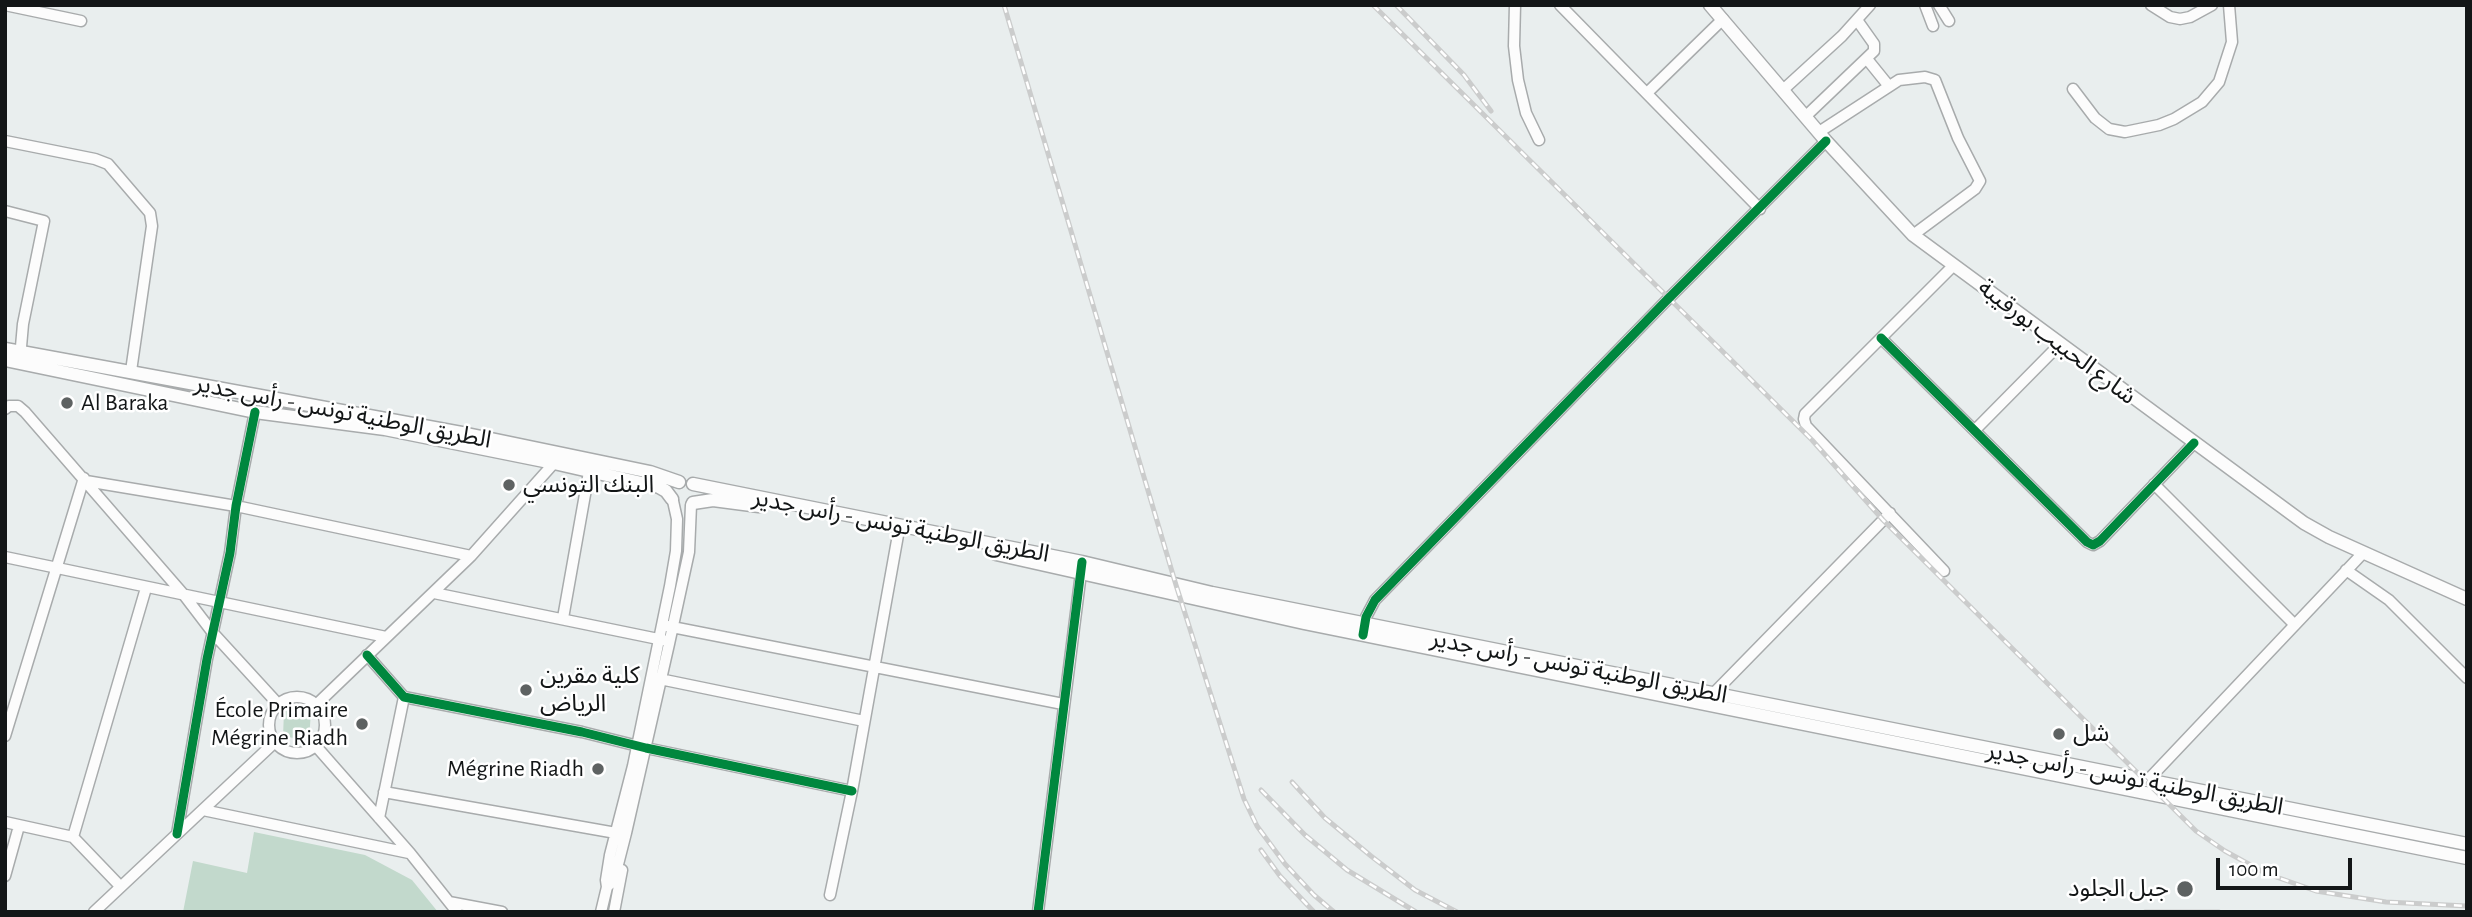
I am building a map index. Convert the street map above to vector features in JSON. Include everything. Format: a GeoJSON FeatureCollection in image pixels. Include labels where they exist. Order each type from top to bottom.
{"type":"FeatureCollection","features":[{"type":"Feature","properties":{"kind":"main road","name":"شارع الحبيب بورقيبة"},"geometry":{"type":"LineString","coordinates":[[1710,5],[1913,235],[2304,523],[2363,553],[2467,599]]}},
{"type":"Feature","properties":{"kind":"main road","name":"الطريق الوطنية تونس - رأس جدير"},"geometry":{"type":"LineString","coordinates":[[5,349],[15,358],[255,412],[385,429],[554,463],[659,487],[673,500]]}},
{"type":"Feature","properties":{"kind":"main road","name":"الطريق الوطنية تونس - رأس جدير"},"geometry":{"type":"LineString","coordinates":[[15,358],[131,371],[467,434],[650,472],[679,482]]}},
{"type":"Feature","properties":{"kind":"main road"},"geometry":{"type":"LineString","coordinates":[[679,482],[693,484],[697,491],[692,504],[683,507],[673,500],[671,491],[679,482]]}},
{"type":"Feature","properties":{"kind":"main road","name":"الطريق الوطنية تونس - رأس جدير"},"geometry":{"type":"LineString","coordinates":[[693,484],[1081,567]]}},
{"type":"Feature","properties":{"kind":"main road","name":"الطريق الوطنية تونس - رأس جدير"},"geometry":{"type":"LineString","coordinates":[[692,504],[713,500],[746,504],[898,535],[1165,583],[1364,629],[2467,858]]}},
{"type":"Feature","properties":{"kind":"main road","name":"الطريق الوطنية تونس - رأس جدير"},"geometry":{"type":"LineString","coordinates":[[1708,699],[2467,844]]}},
{"type":"Feature","properties":{"kind":"street"},"geometry":{"type":"LineString","coordinates":[[5,5],[81,21]]}},
{"type":"Feature","properties":{"kind":"street"},"geometry":{"type":"LineString","coordinates":[[1515,5],[1514,46],[1518,80],[1526,113],[1539,140]]}},
{"type":"Feature","properties":{"kind":"street"},"geometry":{"type":"LineString","coordinates":[[1560,5],[1760,209]]}},
{"type":"Feature","properties":{"kind":"street"},"geometry":{"type":"LineString","coordinates":[[1925,5],[1933,26]]}},
{"type":"Feature","properties":{"kind":"street"},"geometry":{"type":"LineString","coordinates":[[1939,5],[1949,21]]}},
{"type":"Feature","properties":{"kind":"street"},"geometry":{"type":"LineString","coordinates":[[2151,5],[2170,17],[2180,19],[2190,17],[2212,5]]}},
{"type":"Feature","properties":{"kind":"street"},"geometry":{"type":"LineString","coordinates":[[2073,89],[2095,118],[2109,129],[2125,132],[2174,119],[2202,102],[2219,82],[2232,42],[2229,5]]}},
{"type":"Feature","properties":{"kind":"street"},"geometry":{"type":"LineString","coordinates":[[1784,89],[1869,6]]}},
{"type":"Feature","properties":{"kind":"street"},"geometry":{"type":"LineString","coordinates":[[1647,93],[1723,19]]}},
{"type":"Feature","properties":{"kind":"street"},"geometry":{"type":"LineString","coordinates":[[1806,116],[1874,51],[1874,44],[1857,20]]}},
{"type":"Feature","properties":{"kind":"street"},"geometry":{"type":"LineString","coordinates":[[1867,59],[1888,85]]}},
{"type":"Feature","properties":{"kind":"street"},"geometry":{"type":"LineString","coordinates":[[1364,629],[1375,600],[1664,303],[1760,209],[1823,136],[1888,85],[1911,77],[1931,77],[1935,80],[1958,138],[1980,181],[1975,189],[1913,235]]}},
{"type":"Feature","properties":{"kind":"street"},"geometry":{"type":"LineString","coordinates":[[5,141],[108,164],[150,213],[152,226],[131,371]]}},
{"type":"Feature","properties":{"kind":"street"},"geometry":{"type":"LineString","coordinates":[[5,211],[44,221],[15,358]]}},
{"type":"Feature","properties":{"kind":"street"},"geometry":{"type":"LineString","coordinates":[[1944,571],[1805,426],[1804,419],[1805,414],[1954,265]]}},
{"type":"Feature","properties":{"kind":"street"},"geometry":{"type":"LineString","coordinates":[[1881,338],[2093,545],[2100,541],[2194,443]]}},
{"type":"Feature","properties":{"kind":"street"},"geometry":{"type":"LineString","coordinates":[[1975,430],[2060,344]]}},
{"type":"Feature","properties":{"kind":"street"},"geometry":{"type":"LineString","coordinates":[[5,409],[18,406],[25,412],[184,594],[213,633],[278,704]]}},
{"type":"Feature","properties":{"kind":"street"},"geometry":{"type":"LineString","coordinates":[[177,834],[206,659],[230,553],[236,506],[255,412]]}},
{"type":"Feature","properties":{"kind":"street"},"geometry":{"type":"LineString","coordinates":[[316,705],[434,593],[554,463]]}},
{"type":"Feature","properties":{"kind":"street"},"geometry":{"type":"LineString","coordinates":[[563,618],[589,472]]}},
{"type":"Feature","properties":{"kind":"street"},"geometry":{"type":"LineString","coordinates":[[85,480],[236,506],[471,555]]}},
{"type":"Feature","properties":{"kind":"street"},"geometry":{"type":"LineString","coordinates":[[5,736],[85,480]]}},
{"type":"Feature","properties":{"kind":"street"},"geometry":{"type":"LineString","coordinates":[[2154,484],[2295,625]]}},
{"type":"Feature","properties":{"kind":"street"},"geometry":{"type":"LineString","coordinates":[[667,626],[676,551],[677,519],[673,500]]}},
{"type":"Feature","properties":{"kind":"street"},"geometry":{"type":"LineString","coordinates":[[606,911],[606,880],[621,833],[667,626],[689,552],[692,504]]}},
{"type":"Feature","properties":{"kind":"street"},"geometry":{"type":"LineString","coordinates":[[1708,699],[1890,513]]}},
{"type":"Feature","properties":{"kind":"street"},"geometry":{"type":"LineString","coordinates":[[830,895],[852,791],[898,535]]}},
{"type":"Feature","properties":{"kind":"street"},"geometry":{"type":"LineString","coordinates":[[2147,781],[2363,553]]}},
{"type":"Feature","properties":{"kind":"street"},"geometry":{"type":"LineString","coordinates":[[5,557],[386,637]]}},
{"type":"Feature","properties":{"kind":"street"},"geometry":{"type":"LineString","coordinates":[[1038,912],[1081,567]]}},
{"type":"Feature","properties":{"kind":"street"},"geometry":{"type":"LineString","coordinates":[[2346,570],[2389,600],[2467,678]]}},
{"type":"Feature","properties":{"kind":"street"},"geometry":{"type":"LineString","coordinates":[[73,837],[146,588]]}},
{"type":"Feature","properties":{"kind":"street"},"geometry":{"type":"LineString","coordinates":[[434,593],[664,640]]}},
{"type":"Feature","properties":{"kind":"street"},"geometry":{"type":"LineString","coordinates":[[667,626],[1063,704]]}},
{"type":"Feature","properties":{"kind":"street"},"geometry":{"type":"LineString","coordinates":[[367,655],[404,697],[582,732],[852,791]]}},
{"type":"Feature","properties":{"kind":"street"},"geometry":{"type":"LineString","coordinates":[[656,678],[864,721]]}},
{"type":"Feature","properties":{"kind":"street"},"geometry":{"type":"LineString","coordinates":[[298,697],[316,705],[323,715],[325,726],[316,746],[295,752],[284,749],[275,742],[269,723],[278,704],[298,697]]}},
{"type":"Feature","properties":{"kind":"street"},"geometry":{"type":"LineString","coordinates":[[379,818],[404,697]]}},
{"type":"Feature","properties":{"kind":"street"},"geometry":{"type":"LineString","coordinates":[[94,912],[275,742]]}},
{"type":"Feature","properties":{"kind":"street"},"geometry":{"type":"LineString","coordinates":[[316,746],[410,853],[457,912]]}},
{"type":"Feature","properties":{"kind":"street"},"geometry":{"type":"LineString","coordinates":[[384,792],[621,833],[627,843],[606,911]]}},
{"type":"Feature","properties":{"kind":"street"},"geometry":{"type":"LineString","coordinates":[[203,810],[410,853]]}},
{"type":"Feature","properties":{"kind":"street"},"geometry":{"type":"LineString","coordinates":[[5,822],[73,837],[120,886]]}},
{"type":"Feature","properties":{"kind":"street"},"geometry":{"type":"LineString","coordinates":[[5,876],[19,826]]}},
{"type":"Feature","properties":{"kind":"street"},"geometry":{"type":"LineString","coordinates":[[449,902],[502,912]]}},
{"type":"Feature","properties":{"kind":"green space"},"geometry":{"type":"Polygon","coordinates":[[[284,711],[311,712],[309,739],[283,737],[284,711]]]}},
{"type":"Feature","properties":{"kind":"green space"},"geometry":{"type":"Polygon","coordinates":[[[254,832],[365,855],[412,880],[438,912],[183,912],[193,861],[247,873],[254,832]]]}},
{"type":"Feature","properties":{"kind":"railway"},"geometry":{"type":"LineString","coordinates":[[1004,5],[1176,585],[1244,799],[1257,826],[1285,864],[1334,912]]}},
{"type":"Feature","properties":{"kind":"railway"},"geometry":{"type":"LineString","coordinates":[[1373,5],[1812,440],[1883,520],[2196,831],[2265,873],[2316,891],[2386,902],[2467,906]]}},
{"type":"Feature","properties":{"kind":"railway"},"geometry":{"type":"LineString","coordinates":[[1396,5],[1464,75],[1491,111]]}},
{"type":"Feature","properties":{"kind":"railway"},"geometry":{"type":"LineString","coordinates":[[1292,782],[1325,818],[1371,856],[1415,890],[1457,912]]}},
{"type":"Feature","properties":{"kind":"railway"},"geometry":{"type":"LineString","coordinates":[[1261,790],[1305,835],[1347,870],[1416,912]]}},
{"type":"Feature","properties":{"kind":"railway"},"geometry":{"type":"LineString","coordinates":[[1261,850],[1280,876],[1314,912]]}},
{"type":"Feature","properties":{"kind":"railway"},"geometry":{"type":"LineString","coordinates":[[2145,912],[2219,912]]}},
{"type":"Feature","properties":{"kind":"cycle path"},"geometry":{"type":"LineString","coordinates":[[1363,635],[1366,617],[1375,600],[1826,141]]}},
{"type":"Feature","properties":{"kind":"cycle path"},"geometry":{"type":"LineString","coordinates":[[1881,338],[2093,545],[2100,541],[2194,443]]}},
{"type":"Feature","properties":{"kind":"cycle path"},"geometry":{"type":"LineString","coordinates":[[177,834],[207,659],[230,553],[236,506],[255,412]]}},
{"type":"Feature","properties":{"kind":"cycle path"},"geometry":{"type":"LineString","coordinates":[[1038,912],[1082,562]]}},
{"type":"Feature","properties":{"kind":"cycle path"},"geometry":{"type":"LineString","coordinates":[[367,655],[404,697],[582,732],[852,791]]}},
{"type":"Feature","properties":{"kind":"place","name":"Al Baraka"},"geometry":{"type":"Point","coordinates":[67,403]}},
{"type":"Feature","properties":{"kind":"place","name":"البنك التونسي"},"geometry":{"type":"Point","coordinates":[509,485]}},
{"type":"Feature","properties":{"kind":"place","name":"كلية مقرين الرياض"},"geometry":{"type":"Point","coordinates":[526,690]}},
{"type":"Feature","properties":{"kind":"place","name":"École Primaire Mégrine Riadh"},"geometry":{"type":"Point","coordinates":[362,724]}},
{"type":"Feature","properties":{"kind":"place","name":"شل"},"geometry":{"type":"Point","coordinates":[2059,734]}},
{"type":"Feature","properties":{"kind":"place","name":"Mégrine Riadh"},"geometry":{"type":"Point","coordinates":[598,769]}},
{"type":"Feature","properties":{"kind":"place","name":"جبل الجلود"},"geometry":{"type":"Point","coordinates":[2185,889]}}]}
